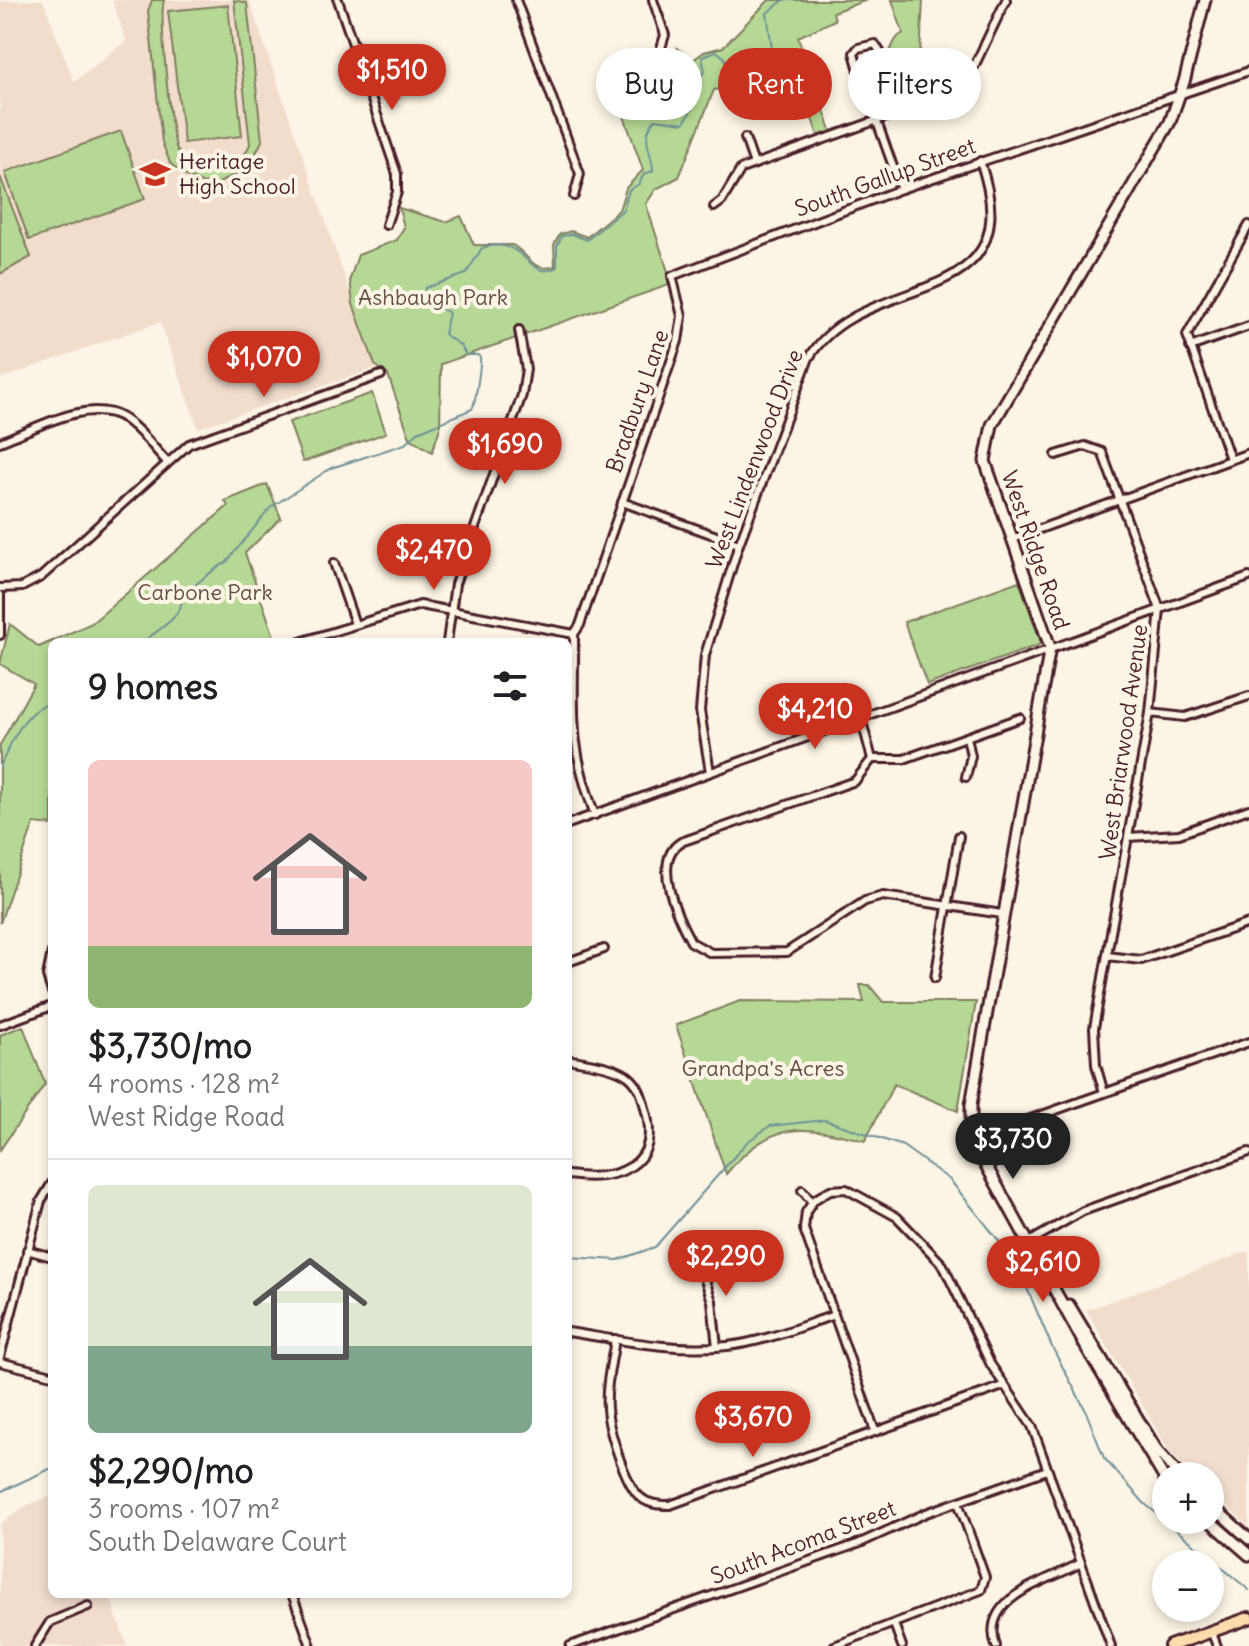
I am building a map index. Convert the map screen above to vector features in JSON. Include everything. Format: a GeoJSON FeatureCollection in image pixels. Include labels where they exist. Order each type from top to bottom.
{"type":"FeatureCollection","features":[{"type":"Feature","properties":{"kind":"main road"},"geometry":{"type":"LineString","coordinates":[[1170,1646],[1249,1618]]}},
{"type":"Feature","properties":{"kind":"street"},"geometry":{"type":"LineString","coordinates":[[338,0],[397,174],[397,192],[386,225]]}},
{"type":"Feature","properties":{"kind":"street"},"geometry":{"type":"LineString","coordinates":[[516,0],[580,174],[574,196]]}},
{"type":"Feature","properties":{"kind":"street"},"geometry":{"type":"LineString","coordinates":[[653,0],[665,35],[661,48]]}},
{"type":"Feature","properties":{"kind":"street"},"geometry":{"type":"LineString","coordinates":[[714,207],[722,201],[736,174],[754,164],[946,97],[959,88],[971,73],[1006,0]]}},
{"type":"Feature","properties":{"kind":"street","name":"West Ridge Road"},"geometry":{"type":"LineString","coordinates":[[1154,1462],[977,1149],[971,1130],[971,1105],[1002,914],[1050,647],[985,461],[992,425],[1170,122],[1181,94],[1204,0]]}},
{"type":"Feature","properties":{"kind":"street"},"geometry":{"type":"LineString","coordinates":[[875,44],[882,55],[862,68],[860,74],[854,53],[858,48],[875,44]]}},
{"type":"Feature","properties":{"kind":"street","name":"South Gallup Street"},"geometry":{"type":"LineString","coordinates":[[672,276],[901,189],[1249,71]]}},
{"type":"Feature","properties":{"kind":"street"},"geometry":{"type":"LineString","coordinates":[[877,122],[901,189]]}},
{"type":"Feature","properties":{"kind":"street"},"geometry":{"type":"LineString","coordinates":[[745,138],[754,164]]}},
{"type":"Feature","properties":{"kind":"street","name":"West Lindenwood Drive"},"geometry":{"type":"LineString","coordinates":[[710,772],[701,728],[701,678],[739,544],[800,377],[818,343],[853,315],[954,277],[980,252],[989,233],[992,213],[980,161]]}},
{"type":"Feature","properties":{"kind":"street"},"geometry":{"type":"LineString","coordinates":[[1230,459],[1190,347],[1189,328],[1249,225]]}},
{"type":"Feature","properties":{"kind":"street","name":"Bradbury Lane"},"geometry":{"type":"LineString","coordinates":[[595,815],[583,781],[573,732],[574,634],[580,625],[678,341],[682,316],[672,276]]}},
{"type":"Feature","properties":{"kind":"street"},"geometry":{"type":"LineString","coordinates":[[1190,347],[1249,326]]}},
{"type":"Feature","properties":{"kind":"street"},"geometry":{"type":"LineString","coordinates":[[447,638],[448,612],[522,395],[526,369],[519,330]]}},
{"type":"Feature","properties":{"kind":"street"},"geometry":{"type":"LineString","coordinates":[[0,588],[22,587],[41,577],[167,462],[197,440],[381,375]]}},
{"type":"Feature","properties":{"kind":"street"},"geometry":{"type":"LineString","coordinates":[[0,442],[86,411],[103,410],[133,425],[167,462]]}},
{"type":"Feature","properties":{"kind":"street","name":"West Briarwood Avenue"},"geometry":{"type":"LineString","coordinates":[[1056,455],[1085,446],[1102,452],[1160,609],[1150,713],[1093,1039],[1104,1093]]}},
{"type":"Feature","properties":{"kind":"street"},"geometry":{"type":"LineString","coordinates":[[1012,539],[1249,453]]}},
{"type":"Feature","properties":{"kind":"street"},"geometry":{"type":"LineString","coordinates":[[622,502],[739,544]]}},
{"type":"Feature","properties":{"kind":"street"},"geometry":{"type":"LineString","coordinates":[[334,563],[355,624]]}},
{"type":"Feature","properties":{"kind":"street"},"geometry":{"type":"LineString","coordinates":[[572,823],[1249,577]]}},
{"type":"Feature","properties":{"kind":"street"},"geometry":{"type":"LineString","coordinates":[[0,595],[0,635]]}},
{"type":"Feature","properties":{"kind":"street"},"geometry":{"type":"LineString","coordinates":[[312,638],[420,605],[574,634]]}},
{"type":"Feature","properties":{"kind":"street"},"geometry":{"type":"LineString","coordinates":[[1150,713],[1185,717],[1249,696]]}},
{"type":"Feature","properties":{"kind":"street"},"geometry":{"type":"LineString","coordinates":[[861,718],[871,746],[872,759],[855,781],[681,842],[673,848],[665,870],[688,936],[704,952],[779,954],[796,949],[877,897],[1002,914]]}},
{"type":"Feature","properties":{"kind":"street"},"geometry":{"type":"LineString","coordinates":[[872,759],[896,761],[1020,718]]}},
{"type":"Feature","properties":{"kind":"street"},"geometry":{"type":"LineString","coordinates":[[966,777],[971,756],[967,737]]}},
{"type":"Feature","properties":{"kind":"street"},"geometry":{"type":"LineString","coordinates":[[1128,837],[1179,834],[1249,809]]}},
{"type":"Feature","properties":{"kind":"street"},"geometry":{"type":"LineString","coordinates":[[935,978],[959,836]]}},
{"type":"Feature","properties":{"kind":"street"},"geometry":{"type":"LineString","coordinates":[[1107,956],[1141,960],[1249,923]]}},
{"type":"Feature","properties":{"kind":"street"},"geometry":{"type":"LineString","coordinates":[[572,961],[604,949]]}},
{"type":"Feature","properties":{"kind":"street"},"geometry":{"type":"LineString","coordinates":[[0,1025],[48,1007]]}},
{"type":"Feature","properties":{"kind":"street"},"geometry":{"type":"LineString","coordinates":[[971,1130],[1019,1123],[1249,1042]]}},
{"type":"Feature","properties":{"kind":"street"},"geometry":{"type":"LineString","coordinates":[[572,1060],[616,1071],[630,1078],[641,1093],[649,1125],[645,1148],[627,1170],[597,1179],[572,1176]]}},
{"type":"Feature","properties":{"kind":"street"},"geometry":{"type":"LineString","coordinates":[[1029,1242],[1083,1211],[1249,1152]]}},
{"type":"Feature","properties":{"kind":"street"},"geometry":{"type":"LineString","coordinates":[[875,1431],[805,1238],[804,1218],[812,1202],[830,1190],[846,1189],[880,1205],[914,1231],[949,1274],[1003,1386],[1032,1426],[1111,1646]]}},
{"type":"Feature","properties":{"kind":"street"},"geometry":{"type":"LineString","coordinates":[[48,1190],[41,1201],[27,1250],[0,1360],[48,1374]]}},
{"type":"Feature","properties":{"kind":"street"},"geometry":{"type":"LineString","coordinates":[[802,1190],[812,1202]]}},
{"type":"Feature","properties":{"kind":"street","name":"West Ridge Road"},"geometry":{"type":"LineString","coordinates":[[1029,1242],[1158,1452],[1167,1462]]}},
{"type":"Feature","properties":{"kind":"street"},"geometry":{"type":"LineString","coordinates":[[27,1250],[48,1256]]}},
{"type":"Feature","properties":{"kind":"street"},"geometry":{"type":"LineString","coordinates":[[697,1256],[712,1301],[717,1347]]}},
{"type":"Feature","properties":{"kind":"street"},"geometry":{"type":"LineString","coordinates":[[572,1333],[682,1348],[717,1347],[756,1341],[834,1315]]}},
{"type":"Feature","properties":{"kind":"street"},"geometry":{"type":"LineString","coordinates":[[615,1339],[607,1393],[610,1428],[634,1490],[653,1504],[670,1505],[1003,1386]]}},
{"type":"Feature","properties":{"kind":"street","name":"South Acoma Street"},"geometry":{"type":"LineString","coordinates":[[570,1646],[860,1543],[958,1502],[1047,1470]]}},
{"type":"Feature","properties":{"kind":"street"},"geometry":{"type":"LineString","coordinates":[[834,1646],[981,1590],[985,1577],[958,1502]]}},
{"type":"Feature","properties":{"kind":"street"},"geometry":{"type":"LineString","coordinates":[[1224,1517],[1249,1539]]}},
{"type":"Feature","properties":{"kind":"street"},"geometry":{"type":"LineString","coordinates":[[1224,1533],[1249,1555]]}},
{"type":"Feature","properties":{"kind":"street"},"geometry":{"type":"LineString","coordinates":[[996,1646],[994,1621],[1002,1605],[1081,1563]]}},
{"type":"Feature","properties":{"kind":"street"},"geometry":{"type":"LineString","coordinates":[[293,1598],[311,1646]]}},
{"type":"Feature","properties":{"kind":"street"},"geometry":{"type":"LineString","coordinates":[[35,1646],[50,1622],[88,1606]]}},
{"type":"Feature","properties":{"kind":"street"},"geometry":{"type":"LineString","coordinates":[[894,1624],[902,1646]]}},
{"type":"Feature","properties":{"kind":"street"},"geometry":{"type":"LineString","coordinates":[[1211,1631],[1217,1646]]}},
{"type":"Feature","properties":{"kind":"shaded area","name":"Heritage High School"},"geometry":{"type":"Polygon","coordinates":[[[43,0],[74,82],[126,41],[112,0],[249,0],[376,368],[198,428],[160,322],[0,379],[0,1],[43,0]]]}},
{"type":"Feature","properties":{"kind":"shaded area"},"geometry":{"type":"Polygon","coordinates":[[[1249,1251],[1249,1527],[1224,1503],[1224,1462],[1180,1462],[1171,1454],[1086,1310],[1249,1251]]]}},
{"type":"Feature","properties":{"kind":"shaded area"},"geometry":{"type":"Polygon","coordinates":[[[48,1497],[48,1598],[110,1598],[127,1646],[0,1646],[0,1524],[27,1505],[48,1497]]]}},
{"type":"Feature","properties":{"kind":"green space"},"geometry":{"type":"Polygon","coordinates":[[[152,0],[164,0],[166,74],[177,149],[189,163],[213,172],[234,165],[250,144],[234,0],[247,3],[262,141],[249,167],[219,183],[203,184],[182,174],[170,163],[162,142],[148,11],[152,0]]]}},
{"type":"Feature","properties":{"kind":"green space","name":"Ashbaugh Park"},"geometry":{"type":"Polygon","coordinates":[[[769,0],[867,0],[833,12],[835,20],[798,37],[802,48],[719,48],[769,0]]]}},
{"type":"Feature","properties":{"kind":"green space"},"geometry":{"type":"Polygon","coordinates":[[[892,0],[923,0],[920,48],[892,48],[903,33],[892,0]]]}},
{"type":"Feature","properties":{"kind":"green space"},"geometry":{"type":"Polygon","coordinates":[[[228,5],[242,136],[184,143],[168,11],[228,5]]]}},
{"type":"Feature","properties":{"kind":"green space","name":"Ashbaugh Park"},"geometry":{"type":"Polygon","coordinates":[[[718,48],[718,89],[714,90],[702,120],[702,54],[718,48]]]}},
{"type":"Feature","properties":{"kind":"green space","name":"Ashbaugh Park"},"geometry":{"type":"Polygon","coordinates":[[[625,120],[702,120],[679,177],[656,189],[646,204],[672,284],[441,364],[440,428],[432,452],[410,438],[388,375],[375,365],[353,304],[350,279],[358,255],[397,240],[404,227],[399,208],[446,222],[461,216],[474,245],[512,245],[536,265],[555,266],[554,245],[560,234],[571,231],[587,237],[619,210],[626,188],[643,170],[625,120]]]}},
{"type":"Feature","properties":{"kind":"green space","name":"Ashbaugh Park"},"geometry":{"type":"Polygon","coordinates":[[[812,120],[827,120],[832,133],[819,138],[812,120]]]}},
{"type":"Feature","properties":{"kind":"green space"},"geometry":{"type":"Polygon","coordinates":[[[121,131],[145,199],[29,240],[5,172],[121,131]]]}},
{"type":"Feature","properties":{"kind":"green space"},"geometry":{"type":"Polygon","coordinates":[[[0,176],[31,257],[0,274],[0,176]]]}},
{"type":"Feature","properties":{"kind":"green space"},"geometry":{"type":"Polygon","coordinates":[[[372,393],[386,433],[303,462],[289,422],[372,393]]]}},
{"type":"Feature","properties":{"kind":"green space","name":"Carbone Park"},"geometry":{"type":"Polygon","coordinates":[[[267,484],[281,518],[245,553],[275,638],[59,638],[92,623],[228,506],[225,501],[267,484]]]}},
{"type":"Feature","properties":{"kind":"green space"},"geometry":{"type":"Polygon","coordinates":[[[1019,581],[1041,643],[927,685],[904,622],[1019,581]]]}},
{"type":"Feature","properties":{"kind":"green space","name":"Carbone Park"},"geometry":{"type":"Polygon","coordinates":[[[10,624],[39,647],[48,643],[48,825],[34,823],[0,923],[0,745],[34,684],[0,664],[10,624]]]}},
{"type":"Feature","properties":{"kind":"green space","name":"Grandpa's Acres"},"geometry":{"type":"Polygon","coordinates":[[[860,985],[869,985],[883,1002],[976,1002],[958,1111],[894,1084],[865,1141],[822,1132],[788,1131],[757,1144],[726,1174],[676,1025],[740,1001],[864,1002],[860,985]]]}},
{"type":"Feature","properties":{"kind":"green space"},"geometry":{"type":"Polygon","coordinates":[[[23,1026],[45,1084],[0,1150],[0,1035],[23,1026]]]}},
{"type":"Feature","properties":{"kind":"waterway"},"geometry":{"type":"LineString","coordinates":[[148,638],[173,618],[183,597],[191,589],[226,563],[270,508],[331,468],[405,444],[418,432],[472,409],[480,358],[478,355],[466,355],[461,346],[444,334],[449,313],[429,302],[425,288],[466,274],[482,248],[497,245],[518,252],[539,269],[557,267],[557,246],[562,236],[572,234],[587,240],[623,210],[629,190],[639,184],[644,174],[653,171],[648,132],[656,119],[684,123],[698,98],[693,83],[705,72],[702,57],[716,51],[724,57],[730,71],[756,66],[772,49],[767,13],[784,0]]}},
{"type":"Feature","properties":{"kind":"waterway"},"geometry":{"type":"LineString","coordinates":[[786,0],[795,0]]}},
{"type":"Feature","properties":{"kind":"waterway"},"geometry":{"type":"LineString","coordinates":[[0,767],[14,737],[27,719],[34,711],[48,704]]}},
{"type":"Feature","properties":{"kind":"waterway"},"geometry":{"type":"LineString","coordinates":[[0,1064],[0,1080]]}},
{"type":"Feature","properties":{"kind":"waterway"},"geometry":{"type":"LineString","coordinates":[[0,1094],[0,1104]]}},
{"type":"Feature","properties":{"kind":"waterway"},"geometry":{"type":"LineString","coordinates":[[572,1257],[618,1260],[655,1247],[747,1142],[770,1126],[825,1120],[903,1146],[950,1180],[1016,1262],[1052,1347],[1085,1409],[1104,1458],[1145,1504],[1249,1590]]}},
{"type":"Feature","properties":{"kind":"waterway"},"geometry":{"type":"LineString","coordinates":[[0,1492],[48,1470]]}},
{"type":"Feature","properties":{"kind":"place","name":"Heritage High School"},"geometry":{"type":"Point","coordinates":[155,174]}}]}
